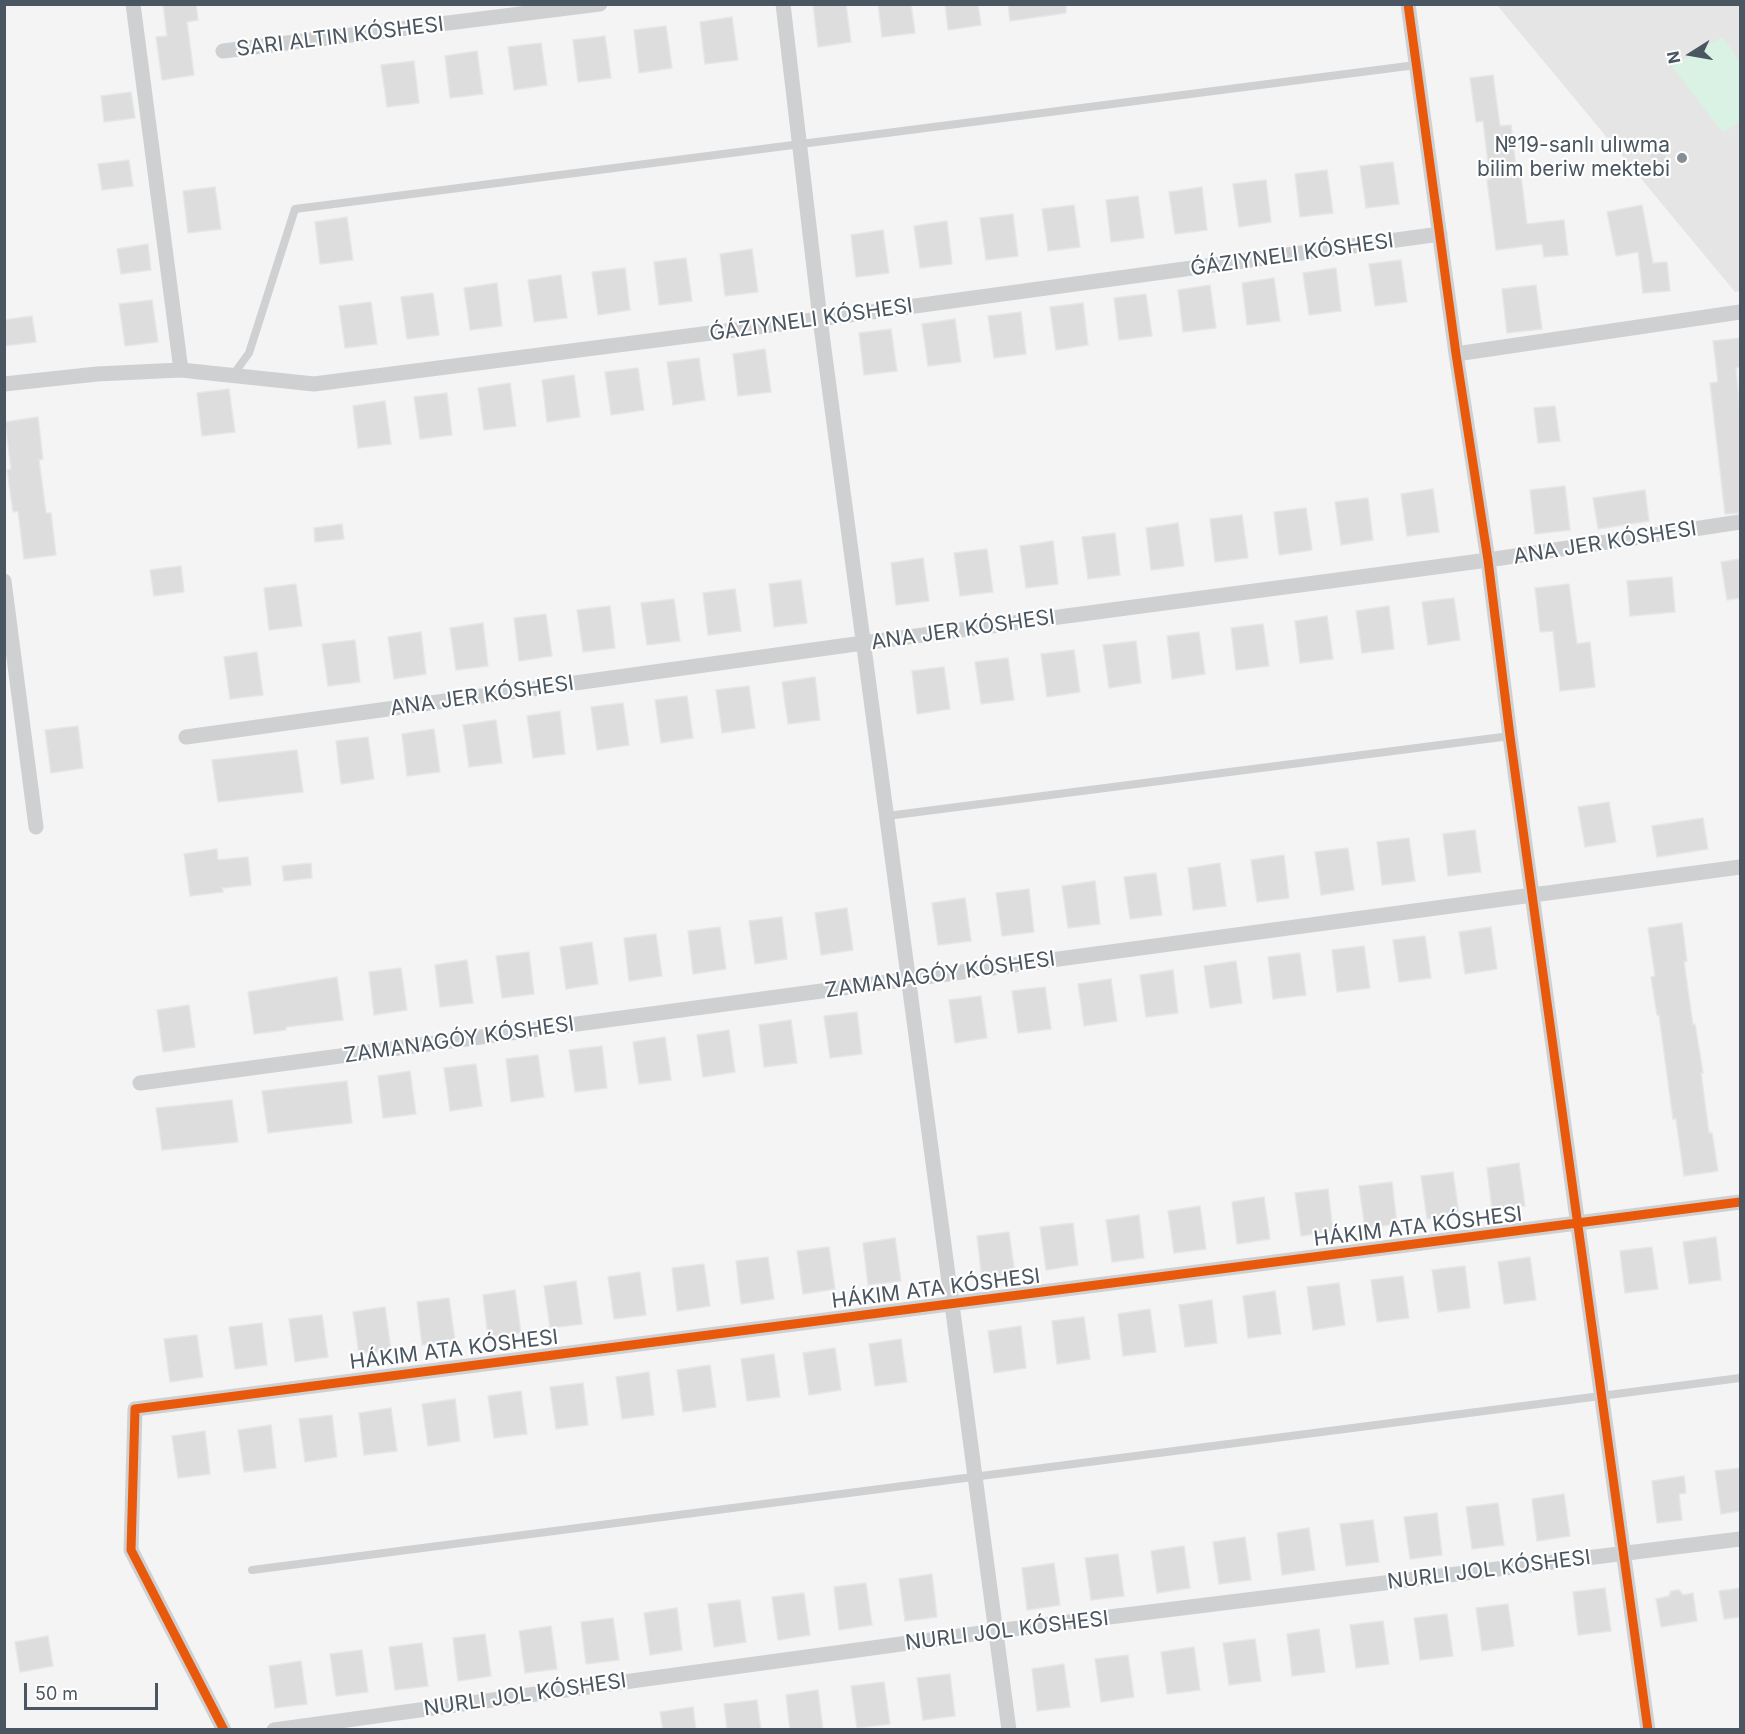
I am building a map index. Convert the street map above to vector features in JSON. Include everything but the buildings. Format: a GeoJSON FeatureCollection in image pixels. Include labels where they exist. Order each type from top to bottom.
{"type":"FeatureCollection","features":[{"type":"Feature","properties":{"kind":"street"},"geometry":{"type":"LineString","coordinates":[[133,4],[181,370]]}},
{"type":"Feature","properties":{"kind":"street"},"geometry":{"type":"LineString","coordinates":[[223,51],[600,4]]}},
{"type":"Feature","properties":{"kind":"street"},"geometry":{"type":"LineString","coordinates":[[783,4],[820,319],[1010,1730]]}},
{"type":"Feature","properties":{"kind":"street"},"geometry":{"type":"LineString","coordinates":[[1408,4],[1456,354],[1488,560],[1510,736],[1648,1730]]}},
{"type":"Feature","properties":{"kind":"street","name":"ǴÁZIYNELI KÓSHESI"},"geometry":{"type":"LineString","coordinates":[[4,384],[97,374],[181,370],[314,384],[820,319],[1440,234]]}},
{"type":"Feature","properties":{"kind":"street"},"geometry":{"type":"LineString","coordinates":[[1456,354],[1740,312]]}},
{"type":"Feature","properties":{"kind":"street","name":"ANA JER KÓSHESI"},"geometry":{"type":"LineString","coordinates":[[186,737],[863,643],[1488,560],[1740,522]]}},
{"type":"Feature","properties":{"kind":"street"},"geometry":{"type":"LineString","coordinates":[[4,581],[36,827]]}},
{"type":"Feature","properties":{"kind":"street","name":"ZAMANAGÓY KÓSHESI"},"geometry":{"type":"LineString","coordinates":[[140,1083],[1740,867]]}},
{"type":"Feature","properties":{"kind":"street","name":"HÁKIM ATA KÓSHESI"},"geometry":{"type":"LineString","coordinates":[[224,1730],[132,1550],[135,1408],[952,1305],[1740,1202]]}},
{"type":"Feature","properties":{"kind":"street"},"geometry":{"type":"LineString","coordinates":[[274,1730],[996,1631],[1740,1539]]}},
{"type":"Feature","properties":{"kind":"lane"},"geometry":{"type":"LineString","coordinates":[[233,375],[249,353],[295,209],[1416,65]]}},
{"type":"Feature","properties":{"kind":"lane"},"geometry":{"type":"LineString","coordinates":[[887,816],[1510,736]]}},
{"type":"Feature","properties":{"kind":"lane"},"geometry":{"type":"LineString","coordinates":[[252,1570],[1740,1378]]}},
{"type":"Feature","properties":{"kind":"shaded area","name":"№19-sanlı ulıwma bilim beriw mektebi"},"geometry":{"type":"Polygon","coordinates":[[[1497,5],[1740,5],[1740,291],[1735,292],[1497,5]]]}},
{"type":"Feature","properties":{"kind":"green space"},"geometry":{"type":"Polygon","coordinates":[[[1723,37],[1740,62],[1740,121],[1723,133],[1672,66],[1723,37]]]}},
{"type":"Feature","properties":{"kind":"cycle path"},"geometry":{"type":"LineString","coordinates":[[1408,4],[1456,354],[1488,560],[1510,736],[1648,1730]]}},
{"type":"Feature","properties":{"kind":"cycle path"},"geometry":{"type":"LineString","coordinates":[[224,1730],[131,1550],[135,1409],[1740,1202]]}},
{"type":"Feature","properties":{"kind":"place","name":"№19-sanlı ulıwma bilim beriw mektebi"},"geometry":{"type":"Point","coordinates":[1682,158]}}]}
